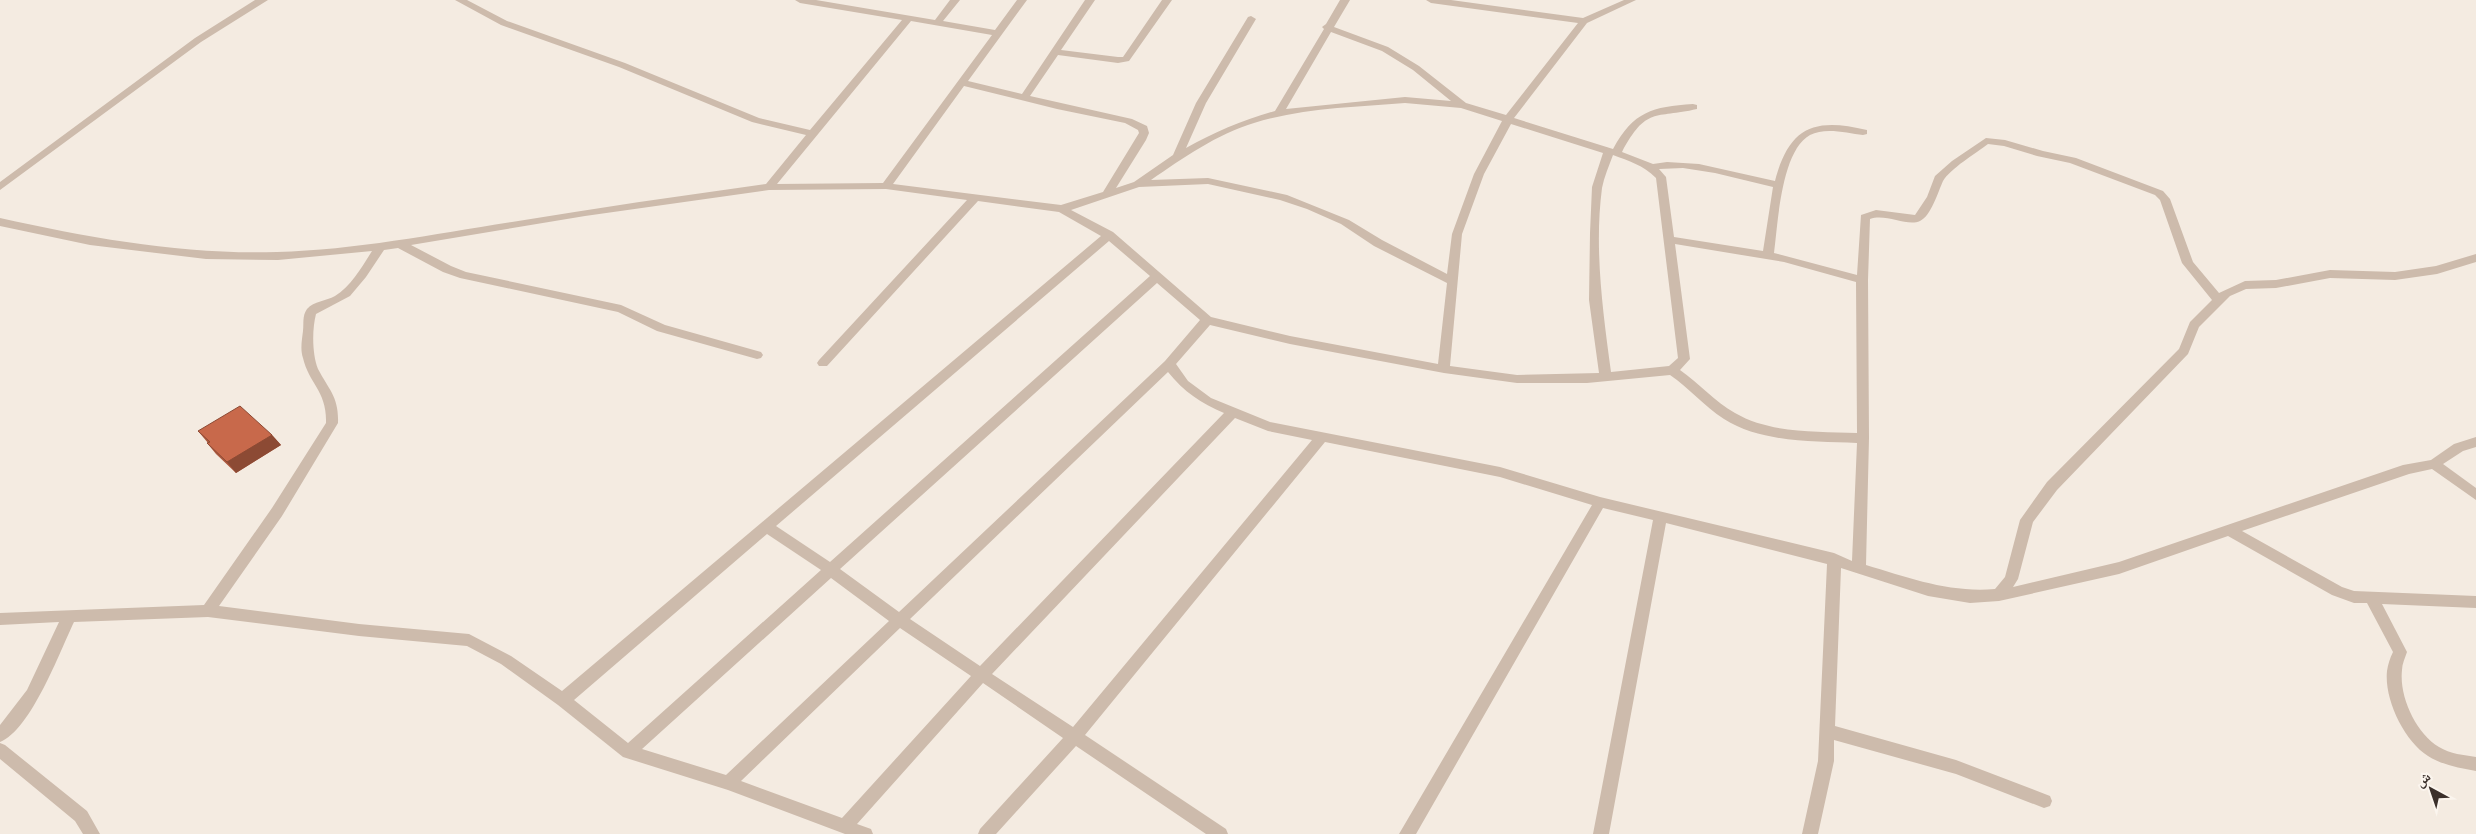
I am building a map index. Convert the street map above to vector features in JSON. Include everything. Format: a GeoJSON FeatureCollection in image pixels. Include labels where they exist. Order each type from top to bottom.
{"type":"FeatureCollection","features":[{"type":"Feature","properties":{"kind":"street"},"geometry":{"type":"LineString","coordinates":[[0,187],[198,40],[263,0]]}},
{"type":"Feature","properties":{"kind":"street"},"geometry":{"type":"LineString","coordinates":[[460,0],[504,23],[622,65],[756,120],[813,134]]}},
{"type":"Feature","properties":{"kind":"street"},"geometry":{"type":"LineString","coordinates":[[800,0],[838,3],[908,19],[997,33]]}},
{"type":"Feature","properties":{"kind":"street"},"geometry":{"type":"LineString","coordinates":[[937,23],[955,0]]}},
{"type":"Feature","properties":{"kind":"street"},"geometry":{"type":"LineString","coordinates":[[886,186],[1022,0]]}},
{"type":"Feature","properties":{"kind":"street"},"geometry":{"type":"LineString","coordinates":[[1024,98],[1090,0]]}},
{"type":"Feature","properties":{"kind":"street"},"geometry":{"type":"LineString","coordinates":[[1055,52],[1118,60],[1126,59],[1167,0]]}},
{"type":"Feature","properties":{"kind":"street"},"geometry":{"type":"LineString","coordinates":[[1279,113],[1327,27],[1345,0]]}},
{"type":"Feature","properties":{"kind":"street"},"geometry":{"type":"LineString","coordinates":[[1430,0],[1584,21]]}},
{"type":"Feature","properties":{"kind":"street"},"geometry":{"type":"LineString","coordinates":[[1444,369],[1457,234],[1479,174],[1509,118],[1584,21],[1631,0]]}},
{"type":"Feature","properties":{"kind":"street"},"geometry":{"type":"LineString","coordinates":[[769,187],[908,19]]}},
{"type":"Feature","properties":{"kind":"street"},"geometry":{"type":"LineString","coordinates":[[1178,157],[1185,132],[1192,118],[1251,19]]}},
{"type":"Feature","properties":{"kind":"street"},"geometry":{"type":"LineString","coordinates":[[1327,27],[1384,49],[1416,68],[1462,105]]}},
{"type":"Feature","properties":{"kind":"street"},"geometry":{"type":"LineString","coordinates":[[962,82],[1128,121],[1143,128],[1144,133],[1141,140],[1107,194]]}},
{"type":"Feature","properties":{"kind":"street"},"geometry":{"type":"LineString","coordinates":[[0,222],[90,242],[206,255],[278,256],[380,247],[585,213],[769,187],[886,186],[1062,209],[1109,235],[1208,320],[1290,340],[1444,369],[1517,379],[1588,380],[1606,378],[1672,370],[1684,359],[1670,240],[1660,177],[1651,167],[1509,118],[1462,105],[1405,100],[1279,113],[1222,132],[1178,157],[1138,184]]}},
{"type":"Feature","properties":{"kind":"street"},"geometry":{"type":"LineString","coordinates":[[1606,378],[1596,300],[1595,233],[1597,187],[1612,152],[1638,120],[1659,110],[1693,107]]}},
{"type":"Feature","properties":{"kind":"street"},"geometry":{"type":"LineString","coordinates":[[1768,255],[1783,165],[1799,137],[1805,133],[1827,128],[1863,132]]}},
{"type":"Feature","properties":{"kind":"street"},"geometry":{"type":"LineString","coordinates":[[1859,567],[1863,438],[1862,280],[1865,217],[1876,213],[1910,219],[1919,217],[1932,197],[1939,178],[1981,145],[1994,141],[2041,154],[2072,160],[2159,193],[2164,199],[2188,263],[2219,301]]}},
{"type":"Feature","properties":{"kind":"street"},"geometry":{"type":"LineString","coordinates":[[1651,167],[1668,164],[1702,168],[1779,185]]}},
{"type":"Feature","properties":{"kind":"street"},"geometry":{"type":"LineString","coordinates":[[1062,209],[1138,184],[1208,181],[1283,197],[1311,206],[1345,222],[1378,243],[1452,281]]}},
{"type":"Feature","properties":{"kind":"street"},"geometry":{"type":"LineString","coordinates":[[823,362],[975,198]]}},
{"type":"Feature","properties":{"kind":"street"},"geometry":{"type":"LineString","coordinates":[[563,700],[1109,235]]}},
{"type":"Feature","properties":{"kind":"street"},"geometry":{"type":"LineString","coordinates":[[1670,240],[1768,255],[1862,280]]}},
{"type":"Feature","properties":{"kind":"street"},"geometry":{"type":"LineString","coordinates":[[400,244],[447,269],[464,275],[620,309],[661,328],[757,355]]}},
{"type":"Feature","properties":{"kind":"street"},"geometry":{"type":"LineString","coordinates":[[208,611],[277,512],[332,423],[334,411],[331,398],[309,361],[307,345],[310,314],[315,309],[336,300],[346,293],[363,274],[380,247]]}},
{"type":"Feature","properties":{"kind":"street"},"geometry":{"type":"LineString","coordinates":[[1999,595],[2011,579],[2027,520],[2052,486],[2184,351],[2194,325],[2226,293],[2245,285],[2276,284],[2330,274],[2395,276],[2437,270],[2476,258]]}},
{"type":"Feature","properties":{"kind":"street"},"geometry":{"type":"LineString","coordinates":[[628,752],[1156,277]]}},
{"type":"Feature","properties":{"kind":"street"},"geometry":{"type":"LineString","coordinates":[[728,783],[1169,364],[1208,320]]}},
{"type":"Feature","properties":{"kind":"street"},"geometry":{"type":"LineString","coordinates":[[1169,364],[1184,384],[1207,401],[1268,426],[1320,438],[1500,472],[1600,502],[1834,559],[1928,590],[1970,597],[1999,595],[2119,568],[2408,469],[2434,464],[2459,446],[2476,442]]}},
{"type":"Feature","properties":{"kind":"street"},"geometry":{"type":"LineString","coordinates":[[1672,370],[1692,383],[1730,416],[1764,429],[1863,438]]}},
{"type":"Feature","properties":{"kind":"street"},"geometry":{"type":"LineString","coordinates":[[844,826],[981,675],[1233,412]]}},
{"type":"Feature","properties":{"kind":"street"},"geometry":{"type":"LineString","coordinates":[[986,834],[1074,737],[1320,438]]}},
{"type":"Feature","properties":{"kind":"street"},"geometry":{"type":"LineString","coordinates":[[2434,464],[2476,496]]}},
{"type":"Feature","properties":{"kind":"street"},"geometry":{"type":"LineString","coordinates":[[1407,834],[1600,502]]}},
{"type":"Feature","properties":{"kind":"street"},"geometry":{"type":"LineString","coordinates":[[1601,834],[1660,516]]}},
{"type":"Feature","properties":{"kind":"street"},"geometry":{"type":"LineString","coordinates":[[767,527],[831,570],[898,620],[1220,834]]}},
{"type":"Feature","properties":{"kind":"street"},"geometry":{"type":"LineString","coordinates":[[2229,530],[2337,591],[2354,598],[2476,602]]}},
{"type":"Feature","properties":{"kind":"street"},"geometry":{"type":"LineString","coordinates":[[1810,834],[1826,761],[1834,559]]}},
{"type":"Feature","properties":{"kind":"street"},"geometry":{"type":"LineString","coordinates":[[2372,599],[2400,652],[2395,663],[2395,691],[2416,736],[2432,751],[2446,757],[2476,764]]}},
{"type":"Feature","properties":{"kind":"street"},"geometry":{"type":"LineString","coordinates":[[0,619],[208,611],[359,630],[469,640],[506,660],[563,700],[628,752],[728,783],[865,834]]}},
{"type":"Feature","properties":{"kind":"street"},"geometry":{"type":"LineString","coordinates":[[0,735],[13,724],[25,708],[69,616]]}},
{"type":"Feature","properties":{"kind":"street"},"geometry":{"type":"LineString","coordinates":[[1827,731],[1956,768],[2044,801]]}},
{"type":"Feature","properties":{"kind":"street"},"geometry":{"type":"LineString","coordinates":[[0,750],[81,816],[92,834]]}},
{"type":"Feature","properties":{"kind":"building"},"geometry":{"type":"Polygon","coordinates":[[[240,406],[272,435],[227,462],[207,443],[210,442],[198,431],[240,406]]]}}]}
